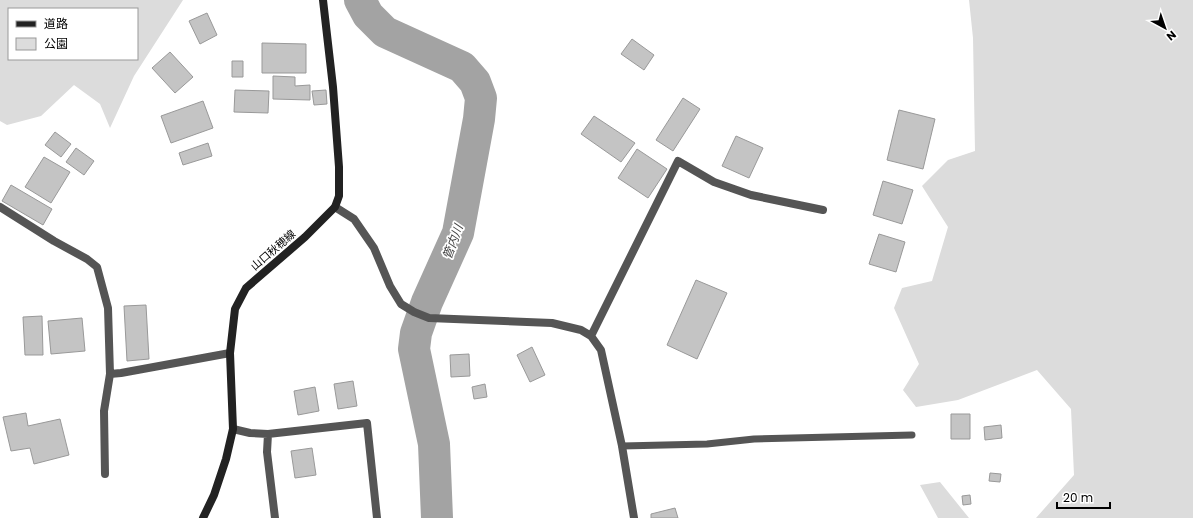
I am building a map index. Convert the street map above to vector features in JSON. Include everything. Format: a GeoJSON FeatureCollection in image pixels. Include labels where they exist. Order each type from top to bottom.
{"type":"FeatureCollection","features":[{"type":"Feature","properties":{"kind":"main road"},"geometry":{"type":"LineString","coordinates":[[323,0],[340,167],[339,196],[335,207]]}},
{"type":"Feature","properties":{"kind":"main road","name":"山口秋穂線"},"geometry":{"type":"LineString","coordinates":[[203,518],[214,495],[226,459],[233,429],[230,353],[235,309],[246,288],[305,237],[335,207]]}},
{"type":"Feature","properties":{"kind":"street"},"geometry":{"type":"LineString","coordinates":[[591,336],[678,160],[714,182],[751,195],[823,210]]}},
{"type":"Feature","properties":{"kind":"street"},"geometry":{"type":"LineString","coordinates":[[0,207],[54,241],[87,259],[97,267],[108,308],[110,374],[104,410],[105,474]]}},
{"type":"Feature","properties":{"kind":"street"},"geometry":{"type":"LineString","coordinates":[[335,207],[354,219],[374,248],[390,286],[401,304],[414,312],[429,318],[552,323],[581,330],[591,336],[601,350],[622,446],[634,518]]}},
{"type":"Feature","properties":{"kind":"street"},"geometry":{"type":"LineString","coordinates":[[110,374],[230,353]]}},
{"type":"Feature","properties":{"kind":"street"},"geometry":{"type":"LineString","coordinates":[[233,429],[250,433],[268,434],[367,423],[377,518]]}},
{"type":"Feature","properties":{"kind":"street"},"geometry":{"type":"LineString","coordinates":[[268,434],[267,452],[275,518]]}},
{"type":"Feature","properties":{"kind":"lane"},"geometry":{"type":"LineString","coordinates":[[622,446],[707,444],[754,439],[912,434]]}},
{"type":"Feature","properties":{"kind":"green space"},"geometry":{"type":"Polygon","coordinates":[[[0,0],[183,0],[134,76],[110,128],[100,104],[74,85],[41,116],[7,125],[0,121],[0,0]]]}},
{"type":"Feature","properties":{"kind":"green space"},"geometry":{"type":"Polygon","coordinates":[[[969,0],[1193,0],[1193,518],[1036,518],[1074,475],[1071,409],[1037,370],[958,400],[916,407],[903,390],[919,364],[894,308],[902,288],[932,281],[948,227],[922,186],[948,160],[975,151],[973,38],[969,0]]]}},
{"type":"Feature","properties":{"kind":"green space"},"geometry":{"type":"Polygon","coordinates":[[[940,482],[969,518],[938,518],[920,485],[940,482]]]}},
{"type":"Feature","properties":{"kind":"building"},"geometry":{"type":"Polygon","coordinates":[[[207,13],[217,35],[200,44],[189,21],[207,13]]]}},
{"type":"Feature","properties":{"kind":"building"},"geometry":{"type":"Polygon","coordinates":[[[632,39],[654,55],[644,70],[621,54],[632,39]]]}},
{"type":"Feature","properties":{"kind":"building"},"geometry":{"type":"Polygon","coordinates":[[[262,43],[306,44],[306,73],[262,73],[262,43]]]}},
{"type":"Feature","properties":{"kind":"building"},"geometry":{"type":"Polygon","coordinates":[[[170,52],[193,77],[175,93],[152,68],[170,52]]]}},
{"type":"Feature","properties":{"kind":"building"},"geometry":{"type":"Polygon","coordinates":[[[232,61],[243,61],[243,77],[232,77],[232,61]]]}},
{"type":"Feature","properties":{"kind":"building"},"geometry":{"type":"Polygon","coordinates":[[[273,76],[295,77],[295,86],[310,85],[310,100],[273,99],[273,76]]]}},
{"type":"Feature","properties":{"kind":"building"},"geometry":{"type":"Polygon","coordinates":[[[235,90],[269,91],[268,113],[234,112],[235,90]]]}},
{"type":"Feature","properties":{"kind":"building"},"geometry":{"type":"Polygon","coordinates":[[[326,90],[327,104],[314,105],[312,91],[326,90]]]}},
{"type":"Feature","properties":{"kind":"building"},"geometry":{"type":"Polygon","coordinates":[[[683,98],[700,109],[673,151],[656,140],[683,98]]]}},
{"type":"Feature","properties":{"kind":"building"},"geometry":{"type":"Polygon","coordinates":[[[203,101],[213,128],[171,143],[161,116],[203,101]]]}},
{"type":"Feature","properties":{"kind":"building"},"geometry":{"type":"Polygon","coordinates":[[[899,110],[935,119],[923,169],[887,160],[899,110]]]}},
{"type":"Feature","properties":{"kind":"building"},"geometry":{"type":"Polygon","coordinates":[[[594,116],[635,143],[621,162],[581,134],[594,116]]]}},
{"type":"Feature","properties":{"kind":"building"},"geometry":{"type":"Polygon","coordinates":[[[55,132],[71,144],[61,157],[45,145],[55,132]]]}},
{"type":"Feature","properties":{"kind":"building"},"geometry":{"type":"Polygon","coordinates":[[[736,136],[763,148],[749,178],[722,166],[736,136]]]}},
{"type":"Feature","properties":{"kind":"building"},"geometry":{"type":"Polygon","coordinates":[[[208,143],[212,156],[183,165],[179,153],[208,143]]]}},
{"type":"Feature","properties":{"kind":"building"},"geometry":{"type":"Polygon","coordinates":[[[76,148],[94,161],[84,175],[66,162],[76,148]]]}},
{"type":"Feature","properties":{"kind":"building"},"geometry":{"type":"Polygon","coordinates":[[[637,149],[667,169],[648,198],[618,178],[637,149]]]}},
{"type":"Feature","properties":{"kind":"building"},"geometry":{"type":"Polygon","coordinates":[[[44,157],[70,172],[51,203],[25,187],[44,157]]]}},
{"type":"Feature","properties":{"kind":"building"},"geometry":{"type":"Polygon","coordinates":[[[883,181],[913,190],[902,224],[873,215],[883,181]]]}},
{"type":"Feature","properties":{"kind":"building"},"geometry":{"type":"Polygon","coordinates":[[[11,185],[52,209],[43,225],[2,201],[11,185]]]}},
{"type":"Feature","properties":{"kind":"building"},"geometry":{"type":"Polygon","coordinates":[[[879,234],[905,242],[896,272],[869,264],[879,234]]]}},
{"type":"Feature","properties":{"kind":"building"},"geometry":{"type":"Polygon","coordinates":[[[696,280],[727,293],[697,359],[667,345],[696,280]]]}},
{"type":"Feature","properties":{"kind":"building"},"geometry":{"type":"Polygon","coordinates":[[[146,305],[149,359],[127,361],[124,306],[146,305]]]}},
{"type":"Feature","properties":{"kind":"building"},"geometry":{"type":"Polygon","coordinates":[[[42,316],[43,355],[25,355],[23,317],[42,316]]]}},
{"type":"Feature","properties":{"kind":"building"},"geometry":{"type":"Polygon","coordinates":[[[82,318],[85,351],[51,354],[48,321],[82,318]]]}},
{"type":"Feature","properties":{"kind":"building"},"geometry":{"type":"Polygon","coordinates":[[[532,347],[545,375],[530,382],[517,355],[532,347]]]}},
{"type":"Feature","properties":{"kind":"building"},"geometry":{"type":"Polygon","coordinates":[[[469,354],[470,376],[451,377],[450,355],[469,354]]]}},
{"type":"Feature","properties":{"kind":"building"},"geometry":{"type":"Polygon","coordinates":[[[353,381],[357,406],[338,409],[334,384],[353,381]]]}},
{"type":"Feature","properties":{"kind":"building"},"geometry":{"type":"Polygon","coordinates":[[[485,384],[487,397],[474,399],[472,387],[485,384]]]}},
{"type":"Feature","properties":{"kind":"building"},"geometry":{"type":"Polygon","coordinates":[[[315,387],[319,411],[298,415],[294,391],[315,387]]]}},
{"type":"Feature","properties":{"kind":"building"},"geometry":{"type":"Polygon","coordinates":[[[26,413],[28,426],[60,419],[69,455],[34,464],[30,448],[11,451],[3,417],[26,413]]]}},
{"type":"Feature","properties":{"kind":"building"},"geometry":{"type":"Polygon","coordinates":[[[951,414],[970,414],[970,439],[951,439],[951,414]]]}},
{"type":"Feature","properties":{"kind":"building"},"geometry":{"type":"Polygon","coordinates":[[[1001,425],[1002,438],[985,440],[984,427],[1001,425]]]}},
{"type":"Feature","properties":{"kind":"building"},"geometry":{"type":"Polygon","coordinates":[[[312,448],[316,475],[295,478],[291,451],[312,448]]]}},
{"type":"Feature","properties":{"kind":"building"},"geometry":{"type":"Polygon","coordinates":[[[990,473],[1001,474],[1000,482],[989,481],[990,473]]]}},
{"type":"Feature","properties":{"kind":"building"},"geometry":{"type":"Polygon","coordinates":[[[970,495],[971,504],[963,505],[962,496],[970,495]]]}},
{"type":"Feature","properties":{"kind":"building"},"geometry":{"type":"Polygon","coordinates":[[[675,508],[678,518],[651,518],[651,514],[675,508]]]}},
{"type":"Feature","properties":{"kind":"waterway","name":"管内川"},"geometry":{"type":"LineString","coordinates":[[360,0],[368,15],[385,32],[462,67],[475,82],[481,98],[479,119],[458,233],[427,302],[416,333],[414,349],[434,444],[437,518]]}}]}
